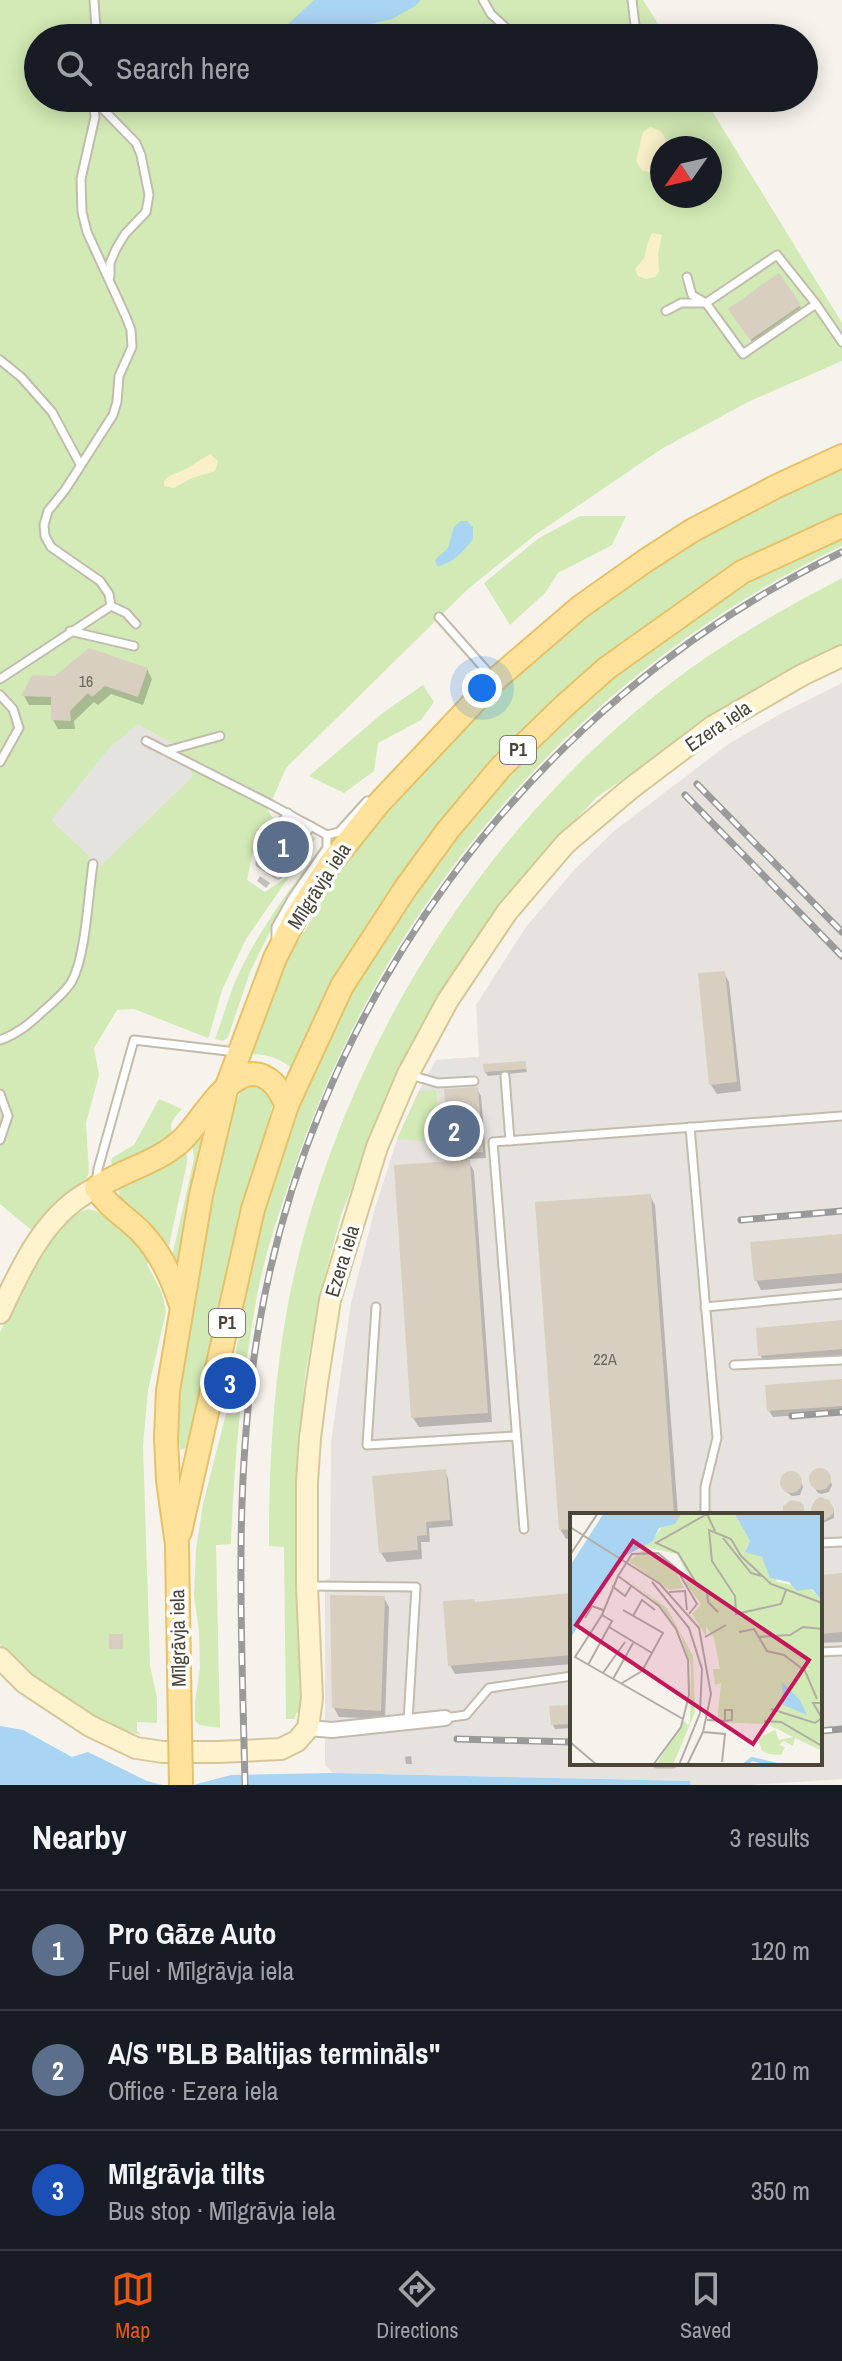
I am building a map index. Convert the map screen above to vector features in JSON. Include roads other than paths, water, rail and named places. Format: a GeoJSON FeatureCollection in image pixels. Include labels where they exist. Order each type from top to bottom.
{"type":"FeatureCollection","features":[{"type":"Feature","properties":{"kind":"main road","name":"Mīlgrāvja iela"},"geometry":{"type":"LineString","coordinates":[[181,1785],[177,1545],[168,1480],[168,1391],[201,1195],[227,1086],[275,958],[296,917],[330,864],[379,803],[495,680],[580,607],[693,530],[842,456]]}},
{"type":"Feature","properties":{"kind":"main road","name":"Mīlgrāvja iela"},"geometry":{"type":"LineString","coordinates":[[177,1545],[253,1209],[287,1105],[342,986],[431,854],[501,767],[563,707],[607,668],[742,572],[842,526]]}},
{"type":"Feature","properties":{"kind":"main road"},"geometry":{"type":"LineString","coordinates":[[182,1308],[172,1279],[151,1244],[104,1201],[96,1188],[181,1141],[227,1086],[241,1076],[260,1074],[275,1085],[287,1105]]}},
{"type":"Feature","properties":{"kind":"street","name":"Ezera iela"},"geometry":{"type":"LineString","coordinates":[[308,1728],[312,1698],[307,1586],[307,1482],[310,1438],[330,1300],[377,1147],[408,1074],[448,1000],[507,912],[566,843],[630,789],[712,727],[802,675],[842,656]]}},
{"type":"Feature","properties":{"kind":"street"},"geometry":{"type":"LineString","coordinates":[[0,1313],[34,1248],[58,1215],[96,1188]]}},
{"type":"Feature","properties":{"kind":"street"},"geometry":{"type":"LineString","coordinates":[[0,1658],[25,1683],[90,1726],[136,1748],[163,1752],[281,1749],[297,1741],[308,1728],[332,1730],[445,1718]]}},
{"type":"Feature","properties":{"kind":"lane"},"geometry":{"type":"LineString","coordinates":[[94,0],[96,24]]}},
{"type":"Feature","properties":{"kind":"lane"},"geometry":{"type":"LineString","coordinates":[[483,0],[501,24]]}},
{"type":"Feature","properties":{"kind":"lane"},"geometry":{"type":"LineString","coordinates":[[632,0],[635,24]]}},
{"type":"Feature","properties":{"kind":"lane"},"geometry":{"type":"LineString","coordinates":[[95,112],[83,168],[81,205],[87,232],[131,330],[132,347],[119,376],[117,402],[111,420],[48,511],[44,530],[47,541],[56,551],[100,581],[111,597],[111,606]]}},
{"type":"Feature","properties":{"kind":"lane"},"geometry":{"type":"LineString","coordinates":[[106,112],[136,143],[149,195],[146,212],[125,234],[116,249],[110,263],[110,278]]}},
{"type":"Feature","properties":{"kind":"lane"},"geometry":{"type":"LineString","coordinates":[[666,311],[681,303],[706,303],[777,255],[842,342]]}},
{"type":"Feature","properties":{"kind":"lane"},"geometry":{"type":"LineString","coordinates":[[687,277],[692,295],[706,303],[743,354],[816,304]]}},
{"type":"Feature","properties":{"kind":"lane"},"geometry":{"type":"LineString","coordinates":[[0,360],[48,406],[80,464]]}},
{"type":"Feature","properties":{"kind":"lane"},"geometry":{"type":"LineString","coordinates":[[111,606],[126,613],[136,624]]}},
{"type":"Feature","properties":{"kind":"lane"},"geometry":{"type":"LineString","coordinates":[[0,679],[111,606]]}},
{"type":"Feature","properties":{"kind":"lane"},"geometry":{"type":"LineString","coordinates":[[439,617],[495,680]]}},
{"type":"Feature","properties":{"kind":"lane"},"geometry":{"type":"LineString","coordinates":[[70,631],[134,646]]}},
{"type":"Feature","properties":{"kind":"lane"},"geometry":{"type":"LineString","coordinates":[[0,695],[13,709],[19,728],[0,761]]}},
{"type":"Feature","properties":{"kind":"lane"},"geometry":{"type":"LineString","coordinates":[[166,751],[220,736]]}},
{"type":"Feature","properties":{"kind":"lane"},"geometry":{"type":"LineString","coordinates":[[146,741],[327,835],[339,832],[369,799]]}},
{"type":"Feature","properties":{"kind":"lane"},"geometry":{"type":"LineString","coordinates":[[379,789],[413,767]]}},
{"type":"Feature","properties":{"kind":"lane"},"geometry":{"type":"LineString","coordinates":[[288,813],[264,850],[261,863],[278,874],[311,826]]}},
{"type":"Feature","properties":{"kind":"lane"},"geometry":{"type":"LineString","coordinates":[[275,958],[276,927],[327,848],[327,835]]}},
{"type":"Feature","properties":{"kind":"lane"},"geometry":{"type":"LineString","coordinates":[[1,1040],[27,1026],[66,990],[72,980],[81,952],[93,864]]}},
{"type":"Feature","properties":{"kind":"lane"},"geometry":{"type":"LineString","coordinates":[[96,1188],[98,1169],[134,1040],[239,1052]]}},
{"type":"Feature","properties":{"kind":"lane"},"geometry":{"type":"LineString","coordinates":[[408,1074],[438,1083],[474,1081]]}},
{"type":"Feature","properties":{"kind":"lane"},"geometry":{"type":"LineString","coordinates":[[505,1076],[510,1141]]}},
{"type":"Feature","properties":{"kind":"lane"},"geometry":{"type":"LineString","coordinates":[[0,1094],[8,1116],[0,1140]]}},
{"type":"Feature","properties":{"kind":"lane"},"geometry":{"type":"LineString","coordinates":[[524,1529],[493,1142],[842,1116]]}},
{"type":"Feature","properties":{"kind":"lane"},"geometry":{"type":"LineString","coordinates":[[690,1127],[717,1438],[705,1487],[705,1513]]}},
{"type":"Feature","properties":{"kind":"lane"},"geometry":{"type":"LineString","coordinates":[[705,1307],[842,1294]]}},
{"type":"Feature","properties":{"kind":"lane"},"geometry":{"type":"LineString","coordinates":[[376,1307],[367,1445],[516,1436]]}},
{"type":"Feature","properties":{"kind":"lane"},"geometry":{"type":"LineString","coordinates":[[734,1365],[842,1360]]}},
{"type":"Feature","properties":{"kind":"lane"},"geometry":{"type":"LineString","coordinates":[[822,1543],[842,1542]]}},
{"type":"Feature","properties":{"kind":"lane"},"geometry":{"type":"LineString","coordinates":[[307,1586],[416,1587],[408,1721]]}},
{"type":"Feature","properties":{"kind":"lane"},"geometry":{"type":"LineString","coordinates":[[822,1652],[842,1651]]}},
{"type":"Feature","properties":{"kind":"lane"},"geometry":{"type":"LineString","coordinates":[[445,1718],[466,1715],[489,1688],[570,1676]]}},
{"type":"Feature","properties":{"kind":"water"},"geometry":{"type":"Polygon","coordinates":[[[314,0],[421,0],[392,19],[370,24],[288,24],[314,0]]]}},
{"type":"Feature","properties":{"kind":"water"},"geometry":{"type":"Polygon","coordinates":[[[461,521],[467,521],[473,527],[473,539],[452,560],[437,566],[435,560],[448,548],[454,527],[461,521]]]}},
{"type":"Feature","properties":{"kind":"water"},"geometry":{"type":"Polygon","coordinates":[[[0,1726],[23,1730],[72,1757],[88,1752],[147,1781],[162,1785],[0,1785],[0,1726]]]}},
{"type":"Feature","properties":{"kind":"water"},"geometry":{"type":"Polygon","coordinates":[[[333,1773],[690,1781],[691,1785],[193,1785],[231,1775],[333,1773]]]}},
{"type":"Feature","properties":{"kind":"railway"},"geometry":{"type":"LineString","coordinates":[[245,1785],[242,1518],[254,1358],[280,1230],[322,1107],[378,991],[448,882],[530,783],[624,693],[728,616],[842,552]]}},
{"type":"Feature","properties":{"kind":"railway"},"geometry":{"type":"LineString","coordinates":[[697,784],[842,932]]}},
{"type":"Feature","properties":{"kind":"railway"},"geometry":{"type":"LineString","coordinates":[[685,795],[842,956]]}},
{"type":"Feature","properties":{"kind":"railway"},"geometry":{"type":"LineString","coordinates":[[741,1220],[842,1211]]}},
{"type":"Feature","properties":{"kind":"railway"},"geometry":{"type":"LineString","coordinates":[[792,1416],[842,1412]]}},
{"type":"Feature","properties":{"kind":"railway"},"geometry":{"type":"LineString","coordinates":[[822,1731],[842,1729]]}},
{"type":"Feature","properties":{"kind":"railway"},"geometry":{"type":"LineString","coordinates":[[457,1739],[570,1742]]}},
{"type":"Feature","properties":{"kind":"place","name":"Pro Gāze Auto"},"geometry":{"type":"Point","coordinates":[283,847]}},
{"type":"Feature","properties":{"kind":"place","name":"A/S \"BLB Baltijas termināls\""},"geometry":{"type":"Point","coordinates":[454,1131]}},
{"type":"Feature","properties":{"kind":"place","name":"Mīlgrāvja tilts"},"geometry":{"type":"Point","coordinates":[230,1383]}}]}
